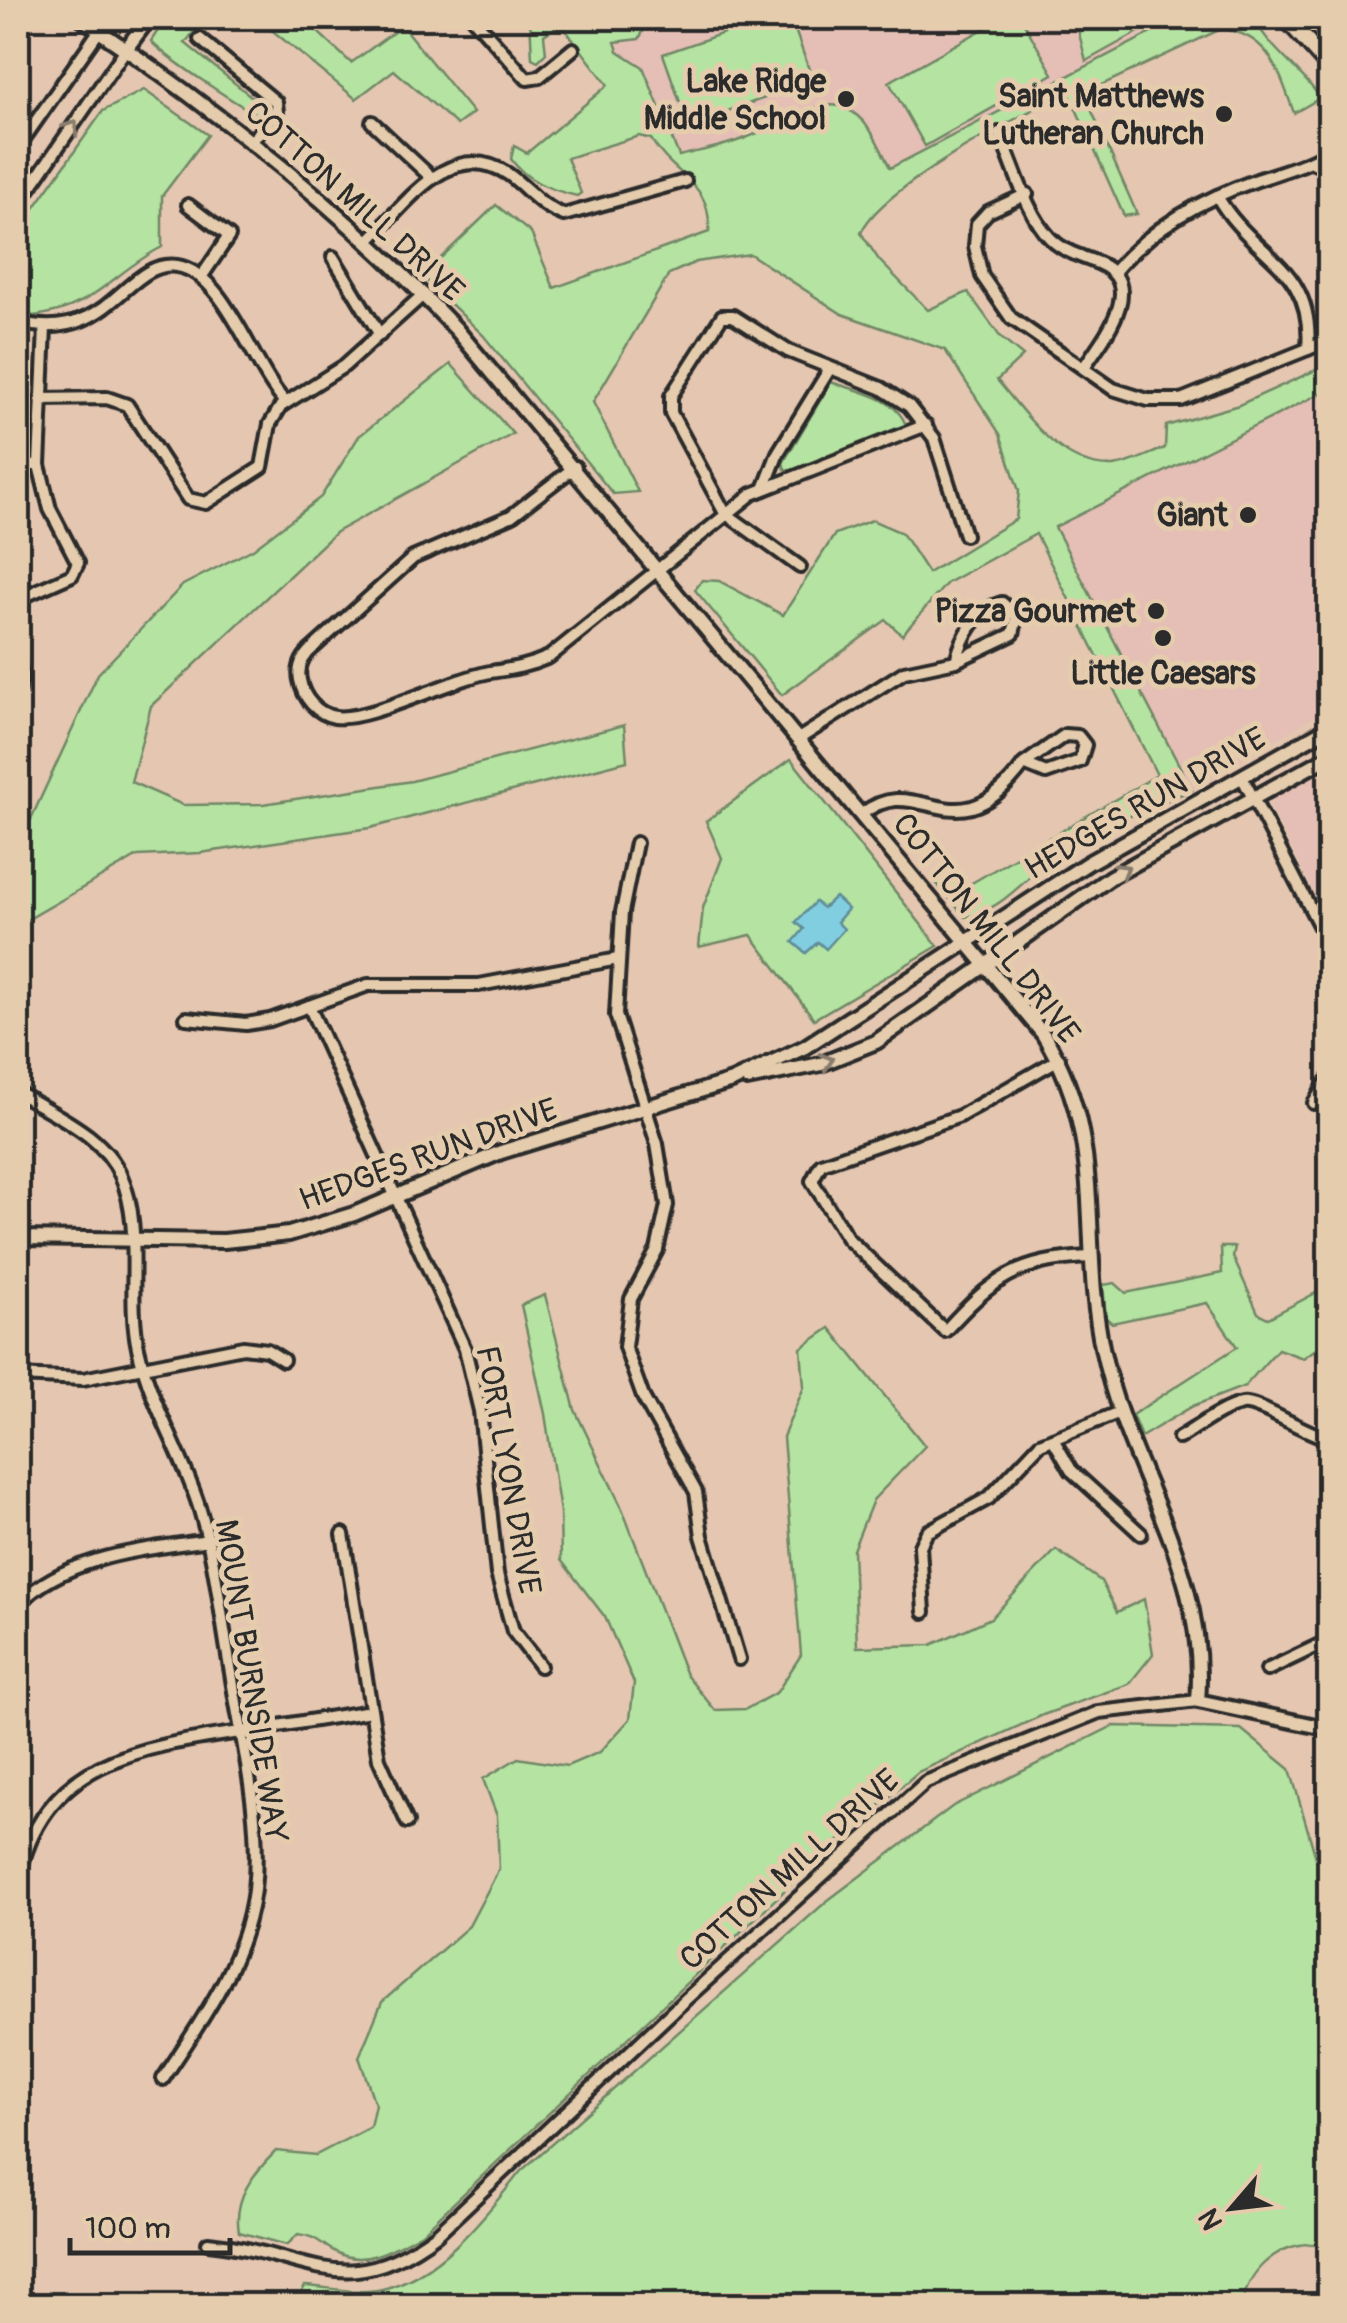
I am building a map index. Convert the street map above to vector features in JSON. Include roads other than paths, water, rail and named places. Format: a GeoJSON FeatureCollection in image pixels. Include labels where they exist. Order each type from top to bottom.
{"type":"FeatureCollection","features":[{"type":"Feature","properties":{"kind":"main road"},"geometry":{"type":"LineString","coordinates":[[1286,18],[1330,67]]}},
{"type":"Feature","properties":{"kind":"street","name":"COTTON MILL DRIVE"},"geometry":{"type":"LineString","coordinates":[[80,18],[251,142],[424,294],[660,568],[1059,1059],[1076,1100],[1087,1148],[1091,1257],[1102,1346],[1120,1412],[1189,1584],[1198,1631],[1198,1701],[1161,1702],[1099,1712],[926,1782],[700,1986],[436,2234],[396,2262],[364,2272],[335,2272],[237,2246],[208,2243]]}},
{"type":"Feature","properties":{"kind":"street"},"geometry":{"type":"LineString","coordinates":[[18,147],[109,18]]}},
{"type":"Feature","properties":{"kind":"street"},"geometry":{"type":"LineString","coordinates":[[18,206],[149,18]]}},
{"type":"Feature","properties":{"kind":"street"},"geometry":{"type":"LineString","coordinates":[[473,18],[526,78],[540,77],[573,49]]}},
{"type":"Feature","properties":{"kind":"street"},"geometry":{"type":"LineString","coordinates":[[200,39],[276,102],[276,112],[251,142]]}},
{"type":"Feature","properties":{"kind":"street"},"geometry":{"type":"LineString","coordinates":[[372,122],[432,178]]}},
{"type":"Feature","properties":{"kind":"street"},"geometry":{"type":"LineString","coordinates":[[999,133],[1051,238],[1112,274],[1120,308],[1084,368]]}},
{"type":"Feature","properties":{"kind":"street"},"geometry":{"type":"LineString","coordinates":[[1112,274],[1156,230],[1217,196],[1314,163],[1330,151]]}},
{"type":"Feature","properties":{"kind":"street"},"geometry":{"type":"LineString","coordinates":[[368,241],[432,178],[464,162],[489,165],[512,176],[540,203],[564,215],[685,180]]}},
{"type":"Feature","properties":{"kind":"street"},"geometry":{"type":"LineString","coordinates":[[1314,163],[1330,169]]}},
{"type":"Feature","properties":{"kind":"street"},"geometry":{"type":"LineString","coordinates":[[1026,194],[981,217],[974,232],[978,262],[990,291],[1011,318],[1128,395],[1181,400],[1330,340]]}},
{"type":"Feature","properties":{"kind":"street"},"geometry":{"type":"LineString","coordinates":[[1217,196],[1236,224],[1277,258],[1297,284],[1308,314],[1308,349]]}},
{"type":"Feature","properties":{"kind":"street"},"geometry":{"type":"LineString","coordinates":[[188,205],[225,229],[229,236],[202,276]]}},
{"type":"Feature","properties":{"kind":"street"},"geometry":{"type":"LineString","coordinates":[[332,257],[380,336]]}},
{"type":"Feature","properties":{"kind":"street"},"geometry":{"type":"LineString","coordinates":[[18,322],[45,327],[72,325],[98,314],[158,267],[181,266],[202,276],[216,289],[258,368],[285,402]]}},
{"type":"Feature","properties":{"kind":"street"},"geometry":{"type":"LineString","coordinates":[[42,399],[107,398],[127,406],[188,499],[200,504],[262,466],[270,424],[285,402],[344,366],[424,294]]}},
{"type":"Feature","properties":{"kind":"street"},"geometry":{"type":"LineString","coordinates":[[800,567],[725,514],[670,404],[717,320],[733,316],[788,351],[896,396],[926,425],[965,534]]}},
{"type":"Feature","properties":{"kind":"street"},"geometry":{"type":"LineString","coordinates":[[18,599],[67,578],[77,569],[76,558],[50,509],[40,465],[45,327]]}},
{"type":"Feature","properties":{"kind":"street"},"geometry":{"type":"LineString","coordinates":[[764,489],[778,453],[829,370]]}},
{"type":"Feature","properties":{"kind":"street"},"geometry":{"type":"LineString","coordinates":[[575,468],[511,516],[413,558],[327,635],[300,666],[302,688],[313,705],[339,718],[466,677],[531,665],[566,646],[725,514],[764,489],[926,425]]}},
{"type":"Feature","properties":{"kind":"street"},"geometry":{"type":"LineString","coordinates":[[18,465],[40,465]]}},
{"type":"Feature","properties":{"kind":"street"},"geometry":{"type":"LineString","coordinates":[[800,738],[904,672],[956,661],[1013,634],[1018,624],[1013,609],[996,604],[978,617],[962,641],[956,661]]}},
{"type":"Feature","properties":{"kind":"street"},"geometry":{"type":"LineString","coordinates":[[18,656],[18,694]]}},
{"type":"Feature","properties":{"kind":"street","name":"HEDGES RUN DRIVE"},"geometry":{"type":"LineString","coordinates":[[732,1081],[805,1046],[1135,834],[1330,726]]}},
{"type":"Feature","properties":{"kind":"street"},"geometry":{"type":"LineString","coordinates":[[862,814],[878,802],[894,798],[950,812],[976,808],[1000,794],[1024,764],[1065,735],[1078,736],[1086,745],[1080,762],[1057,772],[1035,770],[1024,764]]}},
{"type":"Feature","properties":{"kind":"street","name":"HEDGES RUN DRIVE"},"geometry":{"type":"LineString","coordinates":[[18,1238],[224,1242],[289,1234],[501,1152],[732,1081],[821,1064],[852,1053],[900,1028],[1134,862],[1330,756]]}},
{"type":"Feature","properties":{"kind":"street"},"geometry":{"type":"LineString","coordinates":[[1242,777],[1330,946]]}},
{"type":"Feature","properties":{"kind":"street"},"geometry":{"type":"LineString","coordinates":[[636,844],[626,875],[616,1015],[666,1188],[666,1219],[657,1250],[631,1299],[625,1347],[643,1396],[696,1492],[702,1536],[739,1660]]}},
{"type":"Feature","properties":{"kind":"street"},"geometry":{"type":"LineString","coordinates":[[1056,884],[1070,905]]}},
{"type":"Feature","properties":{"kind":"street"},"geometry":{"type":"LineString","coordinates":[[186,1018],[246,1024],[379,984],[479,985],[618,959]]}},
{"type":"Feature","properties":{"kind":"street","name":"FORT LYON DRIVE"},"geometry":{"type":"LineString","coordinates":[[310,1006],[465,1350],[480,1410],[497,1574],[514,1631],[540,1666]]}},
{"type":"Feature","properties":{"kind":"street"},"geometry":{"type":"LineString","coordinates":[[1059,1059],[960,1116],[822,1164],[812,1181],[848,1239],[945,1331],[980,1292],[1004,1275],[1036,1262],[1091,1257]]}},
{"type":"Feature","properties":{"kind":"street"},"geometry":{"type":"LineString","coordinates":[[1314,1103],[1330,1077]]}},
{"type":"Feature","properties":{"kind":"street","name":"MOUNT BURNSIDE WAY"},"geometry":{"type":"LineString","coordinates":[[18,1092],[92,1138],[106,1152],[126,1191],[134,1324],[142,1368],[190,1480],[208,1540],[240,1732],[256,1846],[250,1912],[224,1981],[162,2079]]}},
{"type":"Feature","properties":{"kind":"street"},"geometry":{"type":"LineString","coordinates":[[18,1376],[83,1378],[244,1347],[267,1350],[283,1360]]}},
{"type":"Feature","properties":{"kind":"street"},"geometry":{"type":"LineString","coordinates":[[1179,1438],[1238,1406],[1250,1404],[1298,1430],[1330,1439]]}},
{"type":"Feature","properties":{"kind":"street"},"geometry":{"type":"LineString","coordinates":[[924,1612],[920,1546],[927,1532],[989,1498],[1030,1452],[1120,1412]]}},
{"type":"Feature","properties":{"kind":"street"},"geometry":{"type":"LineString","coordinates":[[1053,1439],[1071,1470],[1141,1534]]}},
{"type":"Feature","properties":{"kind":"street"},"geometry":{"type":"LineString","coordinates":[[342,1534],[380,1759],[407,1822]]}},
{"type":"Feature","properties":{"kind":"street"},"geometry":{"type":"LineString","coordinates":[[18,1604],[44,1584],[87,1564],[130,1552],[208,1540]]}},
{"type":"Feature","properties":{"kind":"street"},"geometry":{"type":"LineString","coordinates":[[1267,1670],[1330,1640]]}},
{"type":"Feature","properties":{"kind":"street"},"geometry":{"type":"LineString","coordinates":[[1198,1701],[1330,1729]]}},
{"type":"Feature","properties":{"kind":"street"},"geometry":{"type":"LineString","coordinates":[[18,1882],[42,1821],[70,1787],[97,1766],[132,1751],[371,1711]]}},
{"type":"Feature","properties":{"kind":"water"},"geometry":{"type":"Polygon","coordinates":[[[835,897],[848,909],[837,922],[844,929],[826,949],[818,942],[806,953],[793,942],[804,929],[796,922],[815,902],[823,908],[835,897]]]}},
{"type":"Feature","properties":{"kind":"waterway"},"geometry":{"type":"LineString","coordinates":[[1310,18],[1330,38]]}},
{"type":"Feature","properties":{"kind":"place","name":"Lake Ridge Middle School"},"geometry":{"type":"Point","coordinates":[846,99]}},
{"type":"Feature","properties":{"kind":"place","name":"Saint Matthews Lutheran Church"},"geometry":{"type":"Point","coordinates":[1224,114]}},
{"type":"Feature","properties":{"kind":"place","name":"Giant"},"geometry":{"type":"Point","coordinates":[1248,515]}},
{"type":"Feature","properties":{"kind":"place","name":"Pizza Gourmet"},"geometry":{"type":"Point","coordinates":[1156,611]}},
{"type":"Feature","properties":{"kind":"place","name":"Little Caesars"},"geometry":{"type":"Point","coordinates":[1163,638]}}]}
